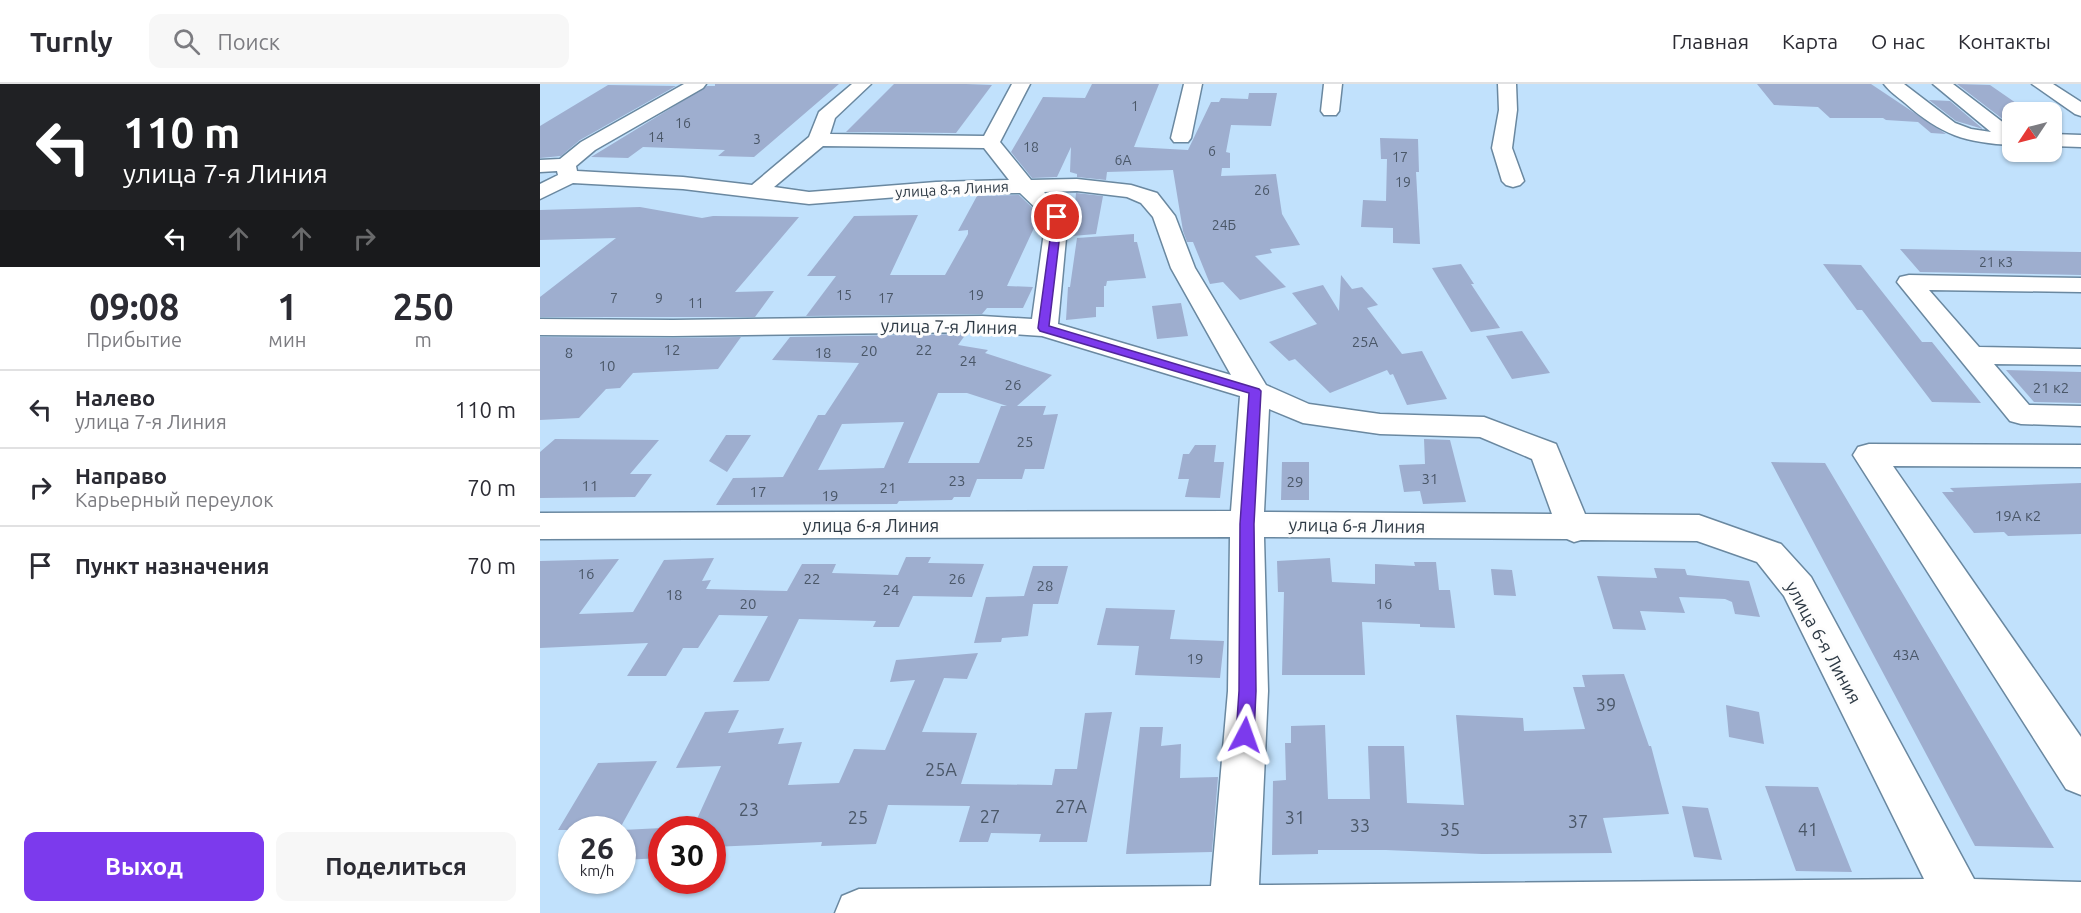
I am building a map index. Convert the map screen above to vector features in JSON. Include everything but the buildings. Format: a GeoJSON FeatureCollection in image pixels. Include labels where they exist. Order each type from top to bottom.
{"type":"FeatureCollection","features":[{"type":"Feature","properties":{"kind":"street"},"geometry":{"type":"LineString","coordinates":[[540,194],[567,171],[588,146],[697,84]]}},
{"type":"Feature","properties":{"kind":"street"},"geometry":{"type":"LineString","coordinates":[[756,192],[818,140],[826,116],[862,84]]}},
{"type":"Feature","properties":{"kind":"street"},"geometry":{"type":"LineString","coordinates":[[990,142],[1021,84]]}},
{"type":"Feature","properties":{"kind":"street"},"geometry":{"type":"LineString","coordinates":[[1181,138],[1193,84]]}},
{"type":"Feature","properties":{"kind":"street"},"geometry":{"type":"LineString","coordinates":[[1330,111],[1333,84]]}},
{"type":"Feature","properties":{"kind":"street"},"geometry":{"type":"LineString","coordinates":[[1507,84],[1508,110],[1502,148],[1513,181]]}},
{"type":"Feature","properties":{"kind":"street"},"geometry":{"type":"LineString","coordinates":[[1893,84],[1941,122],[1956,130],[1976,136],[2002,138]]}},
{"type":"Feature","properties":{"kind":"street"},"geometry":{"type":"LineString","coordinates":[[1942,84],[2002,131]]}},
{"type":"Feature","properties":{"kind":"street"},"geometry":{"type":"LineString","coordinates":[[2040,84],[2081,110]]}},
{"type":"Feature","properties":{"kind":"street"},"geometry":{"type":"LineString","coordinates":[[818,140],[990,142]]}},
{"type":"Feature","properties":{"kind":"street"},"geometry":{"type":"LineString","coordinates":[[2062,140],[2081,141]]}},
{"type":"Feature","properties":{"kind":"street"},"geometry":{"type":"LineString","coordinates":[[990,142],[1024,185],[1057,217],[1044,328]]}},
{"type":"Feature","properties":{"kind":"street","name":"улица 8-я Линия"},"geometry":{"type":"LineString","coordinates":[[540,166],[809,198],[936,188],[1024,185],[1077,185],[1131,191],[1149,198],[1164,216],[1183,268],[1255,391]]}},
{"type":"Feature","properties":{"kind":"street"},"geometry":{"type":"LineString","coordinates":[[2081,285],[1909,282],[2021,414],[2081,416]]}},
{"type":"Feature","properties":{"kind":"street","name":"улица 7-я Линия"},"geometry":{"type":"LineString","coordinates":[[540,327],[673,328],[982,324],[1044,328],[1255,391],[1303,413],[1380,424],[1484,426],[1545,452],[1574,528]]}},
{"type":"Feature","properties":{"kind":"street"},"geometry":{"type":"LineString","coordinates":[[1970,355],[2081,357]]}},
{"type":"Feature","properties":{"kind":"street"},"geometry":{"type":"LineString","coordinates":[[1234,911],[1248,691],[1247,524],[1255,391]]}},
{"type":"Feature","properties":{"kind":"street"},"geometry":{"type":"LineString","coordinates":[[2081,456],[1869,454],[2081,774]]}},
{"type":"Feature","properties":{"kind":"street","name":"улица 6-я Линия"},"geometry":{"type":"LineString","coordinates":[[540,526],[1247,524],[1700,528],[1769,553],[1798,586],[1960,903]]}},
{"type":"Feature","properties":{"kind":"street"},"geometry":{"type":"LineString","coordinates":[[860,913],[1960,903],[2081,906]]}},
{"type":"Feature","properties":{"kind":"route"},"geometry":{"type":"LineString","coordinates":[[1057,217],[1044,328],[1255,391],[1247,524],[1248,691],[1245,735]]}}]}
